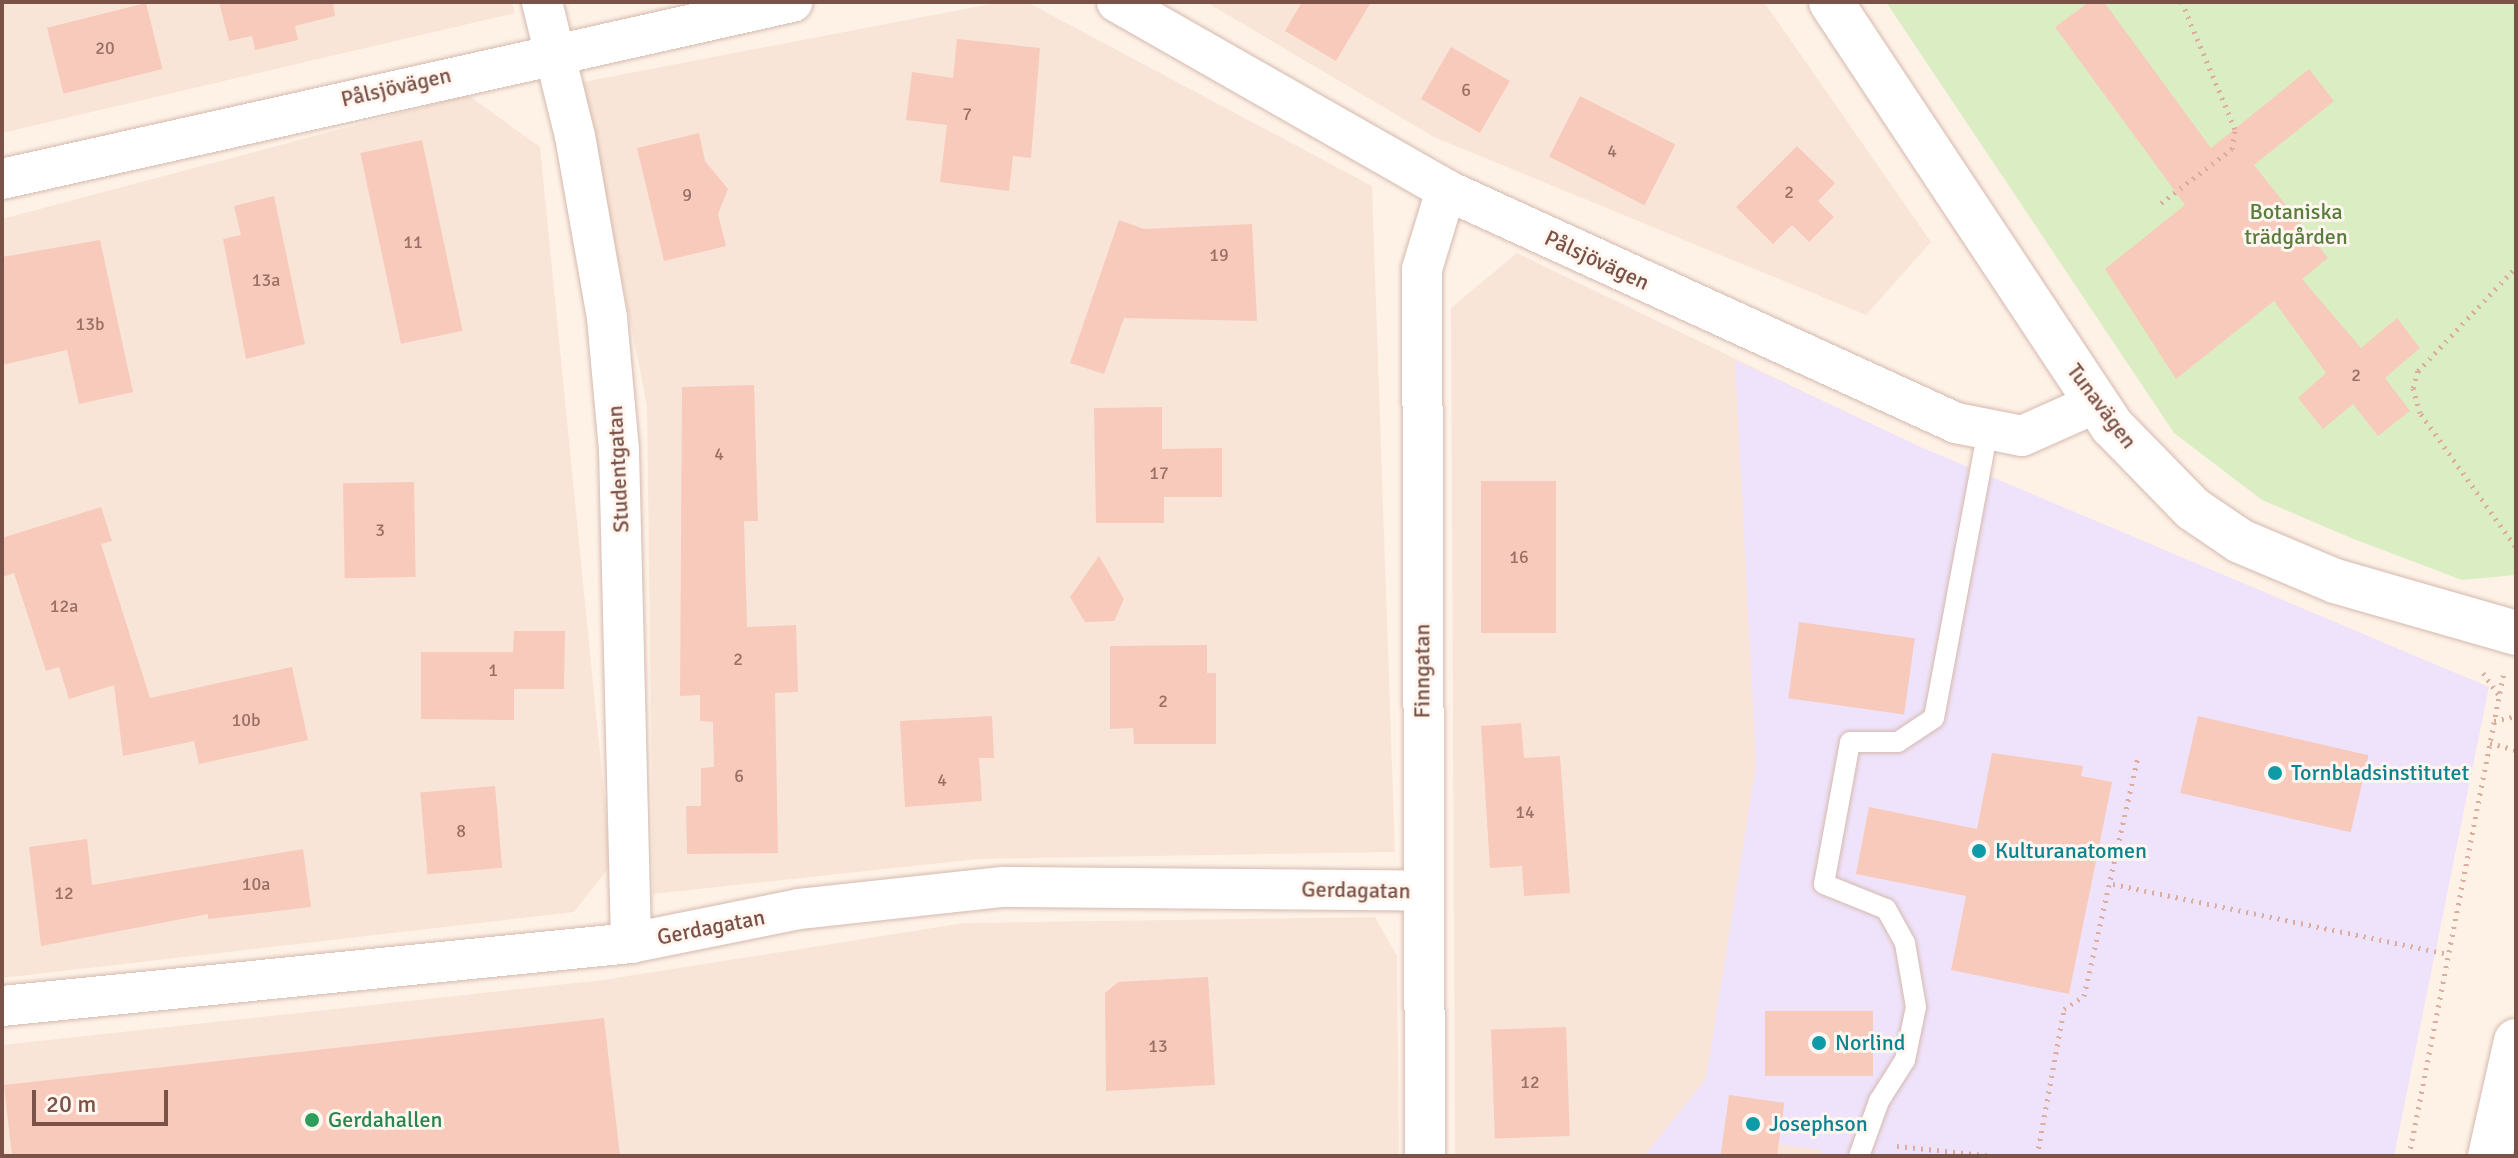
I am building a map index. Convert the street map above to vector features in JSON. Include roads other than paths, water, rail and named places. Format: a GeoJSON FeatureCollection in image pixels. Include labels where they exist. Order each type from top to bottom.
{"type":"FeatureCollection","features":[{"type":"Feature","properties":{"kind":"street","name":"Studentgatan"},"geometry":{"type":"LineString","coordinates":[[542,2],[607,318],[618,435],[631,943]]}},
{"type":"Feature","properties":{"kind":"street","name":"Pålsjövägen"},"geometry":{"type":"LineString","coordinates":[[2,179],[553,51],[792,2]]}},
{"type":"Feature","properties":{"kind":"street","name":"Pålsjövägen"},"geometry":{"type":"LineString","coordinates":[[1117,2],[1446,190],[1987,435],[2038,432],[2096,403]]}},
{"type":"Feature","properties":{"kind":"street","name":"Tunavägen"},"geometry":{"type":"LineString","coordinates":[[1831,2],[2096,403],[2161,480],[2240,541],[2396,602],[2514,633]]}},
{"type":"Feature","properties":{"kind":"street","name":"Finngatan"},"geometry":{"type":"LineString","coordinates":[[1425,1156],[1422,269],[1446,190]]}},
{"type":"Feature","properties":{"kind":"street","name":"Gerdagatan"},"geometry":{"type":"LineString","coordinates":[[2,1006],[631,943],[799,909],[1003,887],[1422,891]]}},
{"type":"Feature","properties":{"kind":"street"},"geometry":{"type":"LineString","coordinates":[[2490,1156],[2516,1041]]}},
{"type":"Feature","properties":{"kind":"lane"},"geometry":{"type":"LineString","coordinates":[[1860,1149],[1905,1060],[1916,1007],[1905,943],[1886,909],[1824,884],[1850,742],[1898,742],[1934,718],[1987,435]]}},
{"type":"Feature","properties":{"kind":"place","name":"Tornbladsinstitutet"},"geometry":{"type":"Point","coordinates":[2275,773]}},
{"type":"Feature","properties":{"kind":"place","name":"Kulturanatomen"},"geometry":{"type":"Point","coordinates":[1979,851]}},
{"type":"Feature","properties":{"kind":"place","name":"Norlind"},"geometry":{"type":"Point","coordinates":[1819,1043]}},
{"type":"Feature","properties":{"kind":"place","name":"Gerdahallen"},"geometry":{"type":"Point","coordinates":[312,1120]}},
{"type":"Feature","properties":{"kind":"place","name":"Josephson"},"geometry":{"type":"Point","coordinates":[1753,1124]}},
{"type":"Feature","properties":{"kind":"park label","name":"Botaniska trädgården"},"geometry":{"type":"Point","coordinates":[2296,224]}}]}
